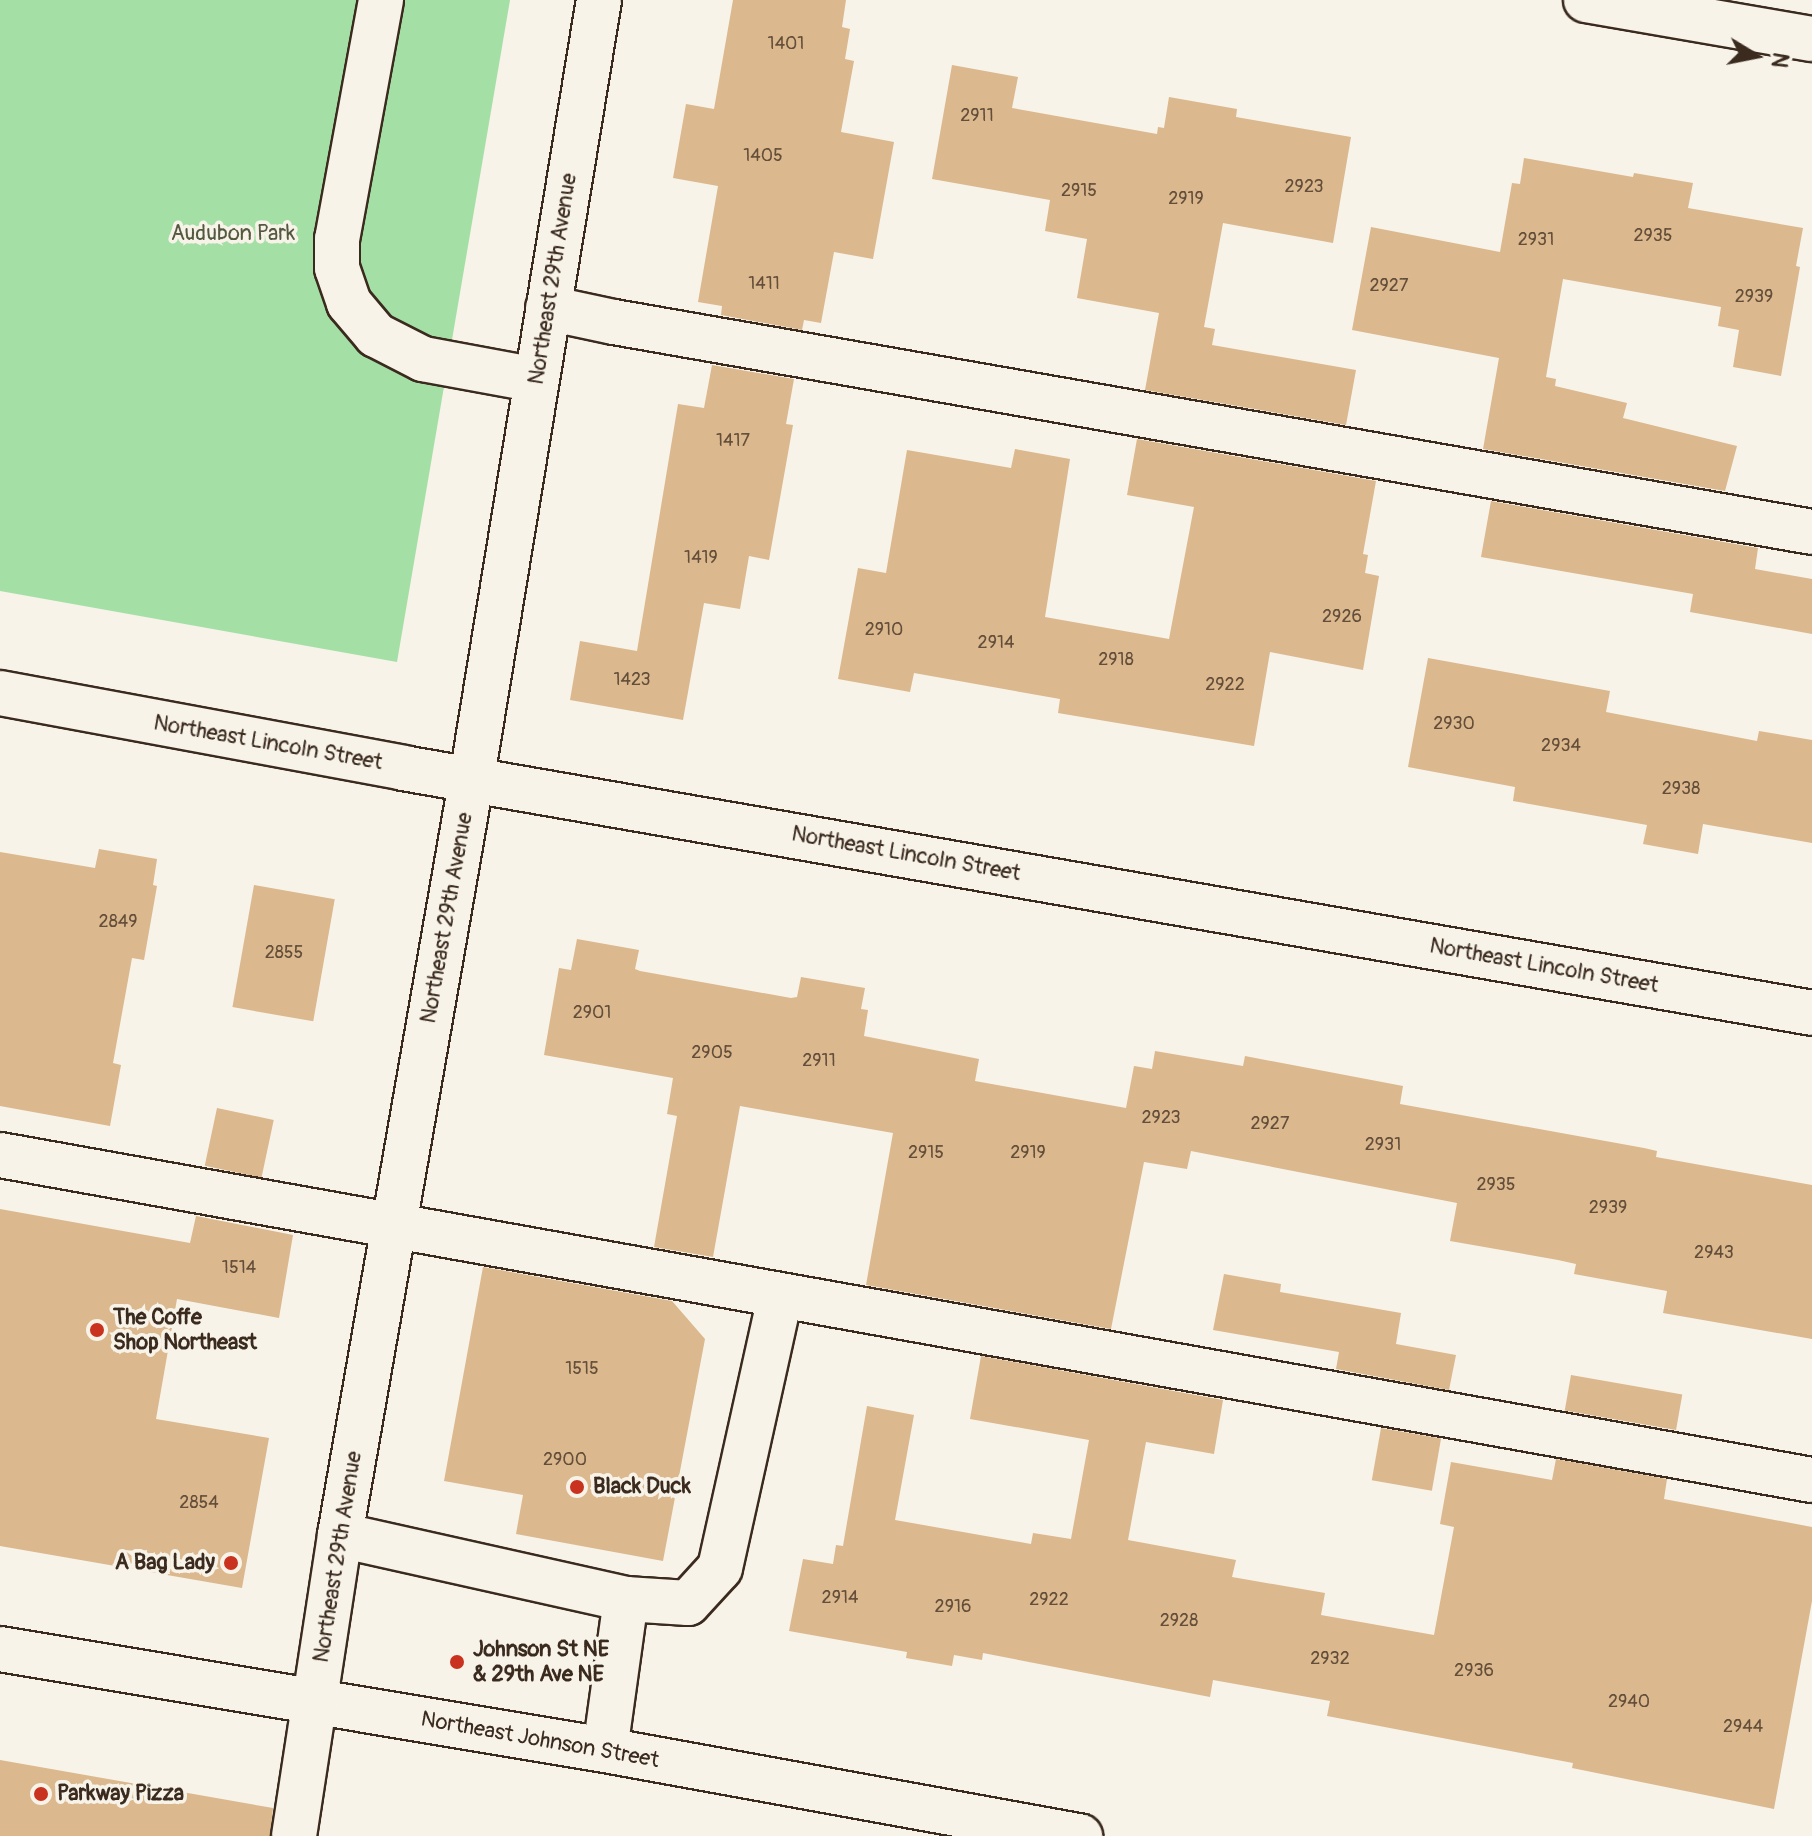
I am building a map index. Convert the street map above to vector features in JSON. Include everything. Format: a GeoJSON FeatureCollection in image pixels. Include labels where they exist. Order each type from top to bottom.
{"type":"FeatureCollection","features":[{"type":"Feature","properties":{"kind":"street"},"geometry":{"type":"LineString","coordinates":[[381,0],[337,239],[337,268],[349,303],[376,335],[423,359],[536,380]]}},
{"type":"Feature","properties":{"kind":"street","name":"Northeast 29th Avenue"},"geometry":{"type":"LineString","coordinates":[[294,1836],[340,1535],[472,777],[599,0]]}},
{"type":"Feature","properties":{"kind":"street"},"geometry":{"type":"LineString","coordinates":[[1586,0],[1812,39]]}},
{"type":"Feature","properties":{"kind":"street"},"geometry":{"type":"LineString","coordinates":[[548,308],[1812,532]]}},
{"type":"Feature","properties":{"kind":"street","name":"Northeast Lincoln Street"},"geometry":{"type":"LineString","coordinates":[[0,693],[403,768],[472,777],[1812,1013]]}},
{"type":"Feature","properties":{"kind":"street"},"geometry":{"type":"LineString","coordinates":[[0,1155],[1812,1480]]}},
{"type":"Feature","properties":{"kind":"street"},"geometry":{"type":"LineString","coordinates":[[340,1535],[626,1599],[688,1603],[720,1568],[780,1297]]}},
{"type":"Feature","properties":{"kind":"street"},"geometry":{"type":"LineString","coordinates":[[605,1750],[626,1599]]}},
{"type":"Feature","properties":{"kind":"street","name":"Northeast Johnson Street"},"geometry":{"type":"LineString","coordinates":[[0,1649],[605,1750],[1080,1836]]}},
{"type":"Feature","properties":{"kind":"green space","name":"Audubon Park"},"geometry":{"type":"Polygon","coordinates":[[[0,0],[510,0],[397,662],[0,591],[0,0]]]}},
{"type":"Feature","properties":{"kind":"building"},"geometry":{"type":"Polygon","coordinates":[[[733,0],[846,0],[842,27],[850,29],[845,59],[854,61],[841,132],[894,142],[873,259],[834,252],[821,323],[804,320],[802,330],[721,315],[722,306],[698,302],[718,186],[673,178],[686,104],[714,109],[733,0]]]}},
{"type":"Feature","properties":{"kind":"building"},"geometry":{"type":"Polygon","coordinates":[[[952,65],[1018,77],[1012,108],[1157,134],[1158,127],[1164,128],[1169,97],[1237,109],[1236,117],[1351,137],[1333,243],[1223,223],[1204,327],[1215,329],[1212,345],[1356,370],[1346,425],[1145,390],[1159,313],[1077,298],[1087,239],[1045,231],[1050,200],[932,179],[952,65]]]}},
{"type":"Feature","properties":{"kind":"building"},"geometry":{"type":"Polygon","coordinates":[[[1524,158],[1633,177],[1634,173],[1693,183],[1688,208],[1803,228],[1796,266],[1800,267],[1781,376],[1733,367],[1739,330],[1718,326],[1721,307],[1563,279],[1546,377],[1556,379],[1555,386],[1627,403],[1623,418],[1737,446],[1725,491],[1483,449],[1499,358],[1352,330],[1371,227],[1500,252],[1512,183],[1520,184],[1524,158]]]}},
{"type":"Feature","properties":{"kind":"building"},"geometry":{"type":"Polygon","coordinates":[[[712,365],[794,379],[786,424],[793,425],[769,560],[749,556],[740,609],[704,603],[683,720],[570,700],[580,641],[637,651],[678,404],[704,408],[712,365]]]}},
{"type":"Feature","properties":{"kind":"building"},"geometry":{"type":"Polygon","coordinates":[[[1137,439],[1376,481],[1363,554],[1368,555],[1365,573],[1379,576],[1363,670],[1270,652],[1254,746],[1058,713],[1060,699],[914,673],[910,692],[838,679],[858,568],[886,573],[907,450],[1011,468],[1015,449],[1070,459],[1045,617],[1169,639],[1194,507],[1127,495],[1137,439]]]}},
{"type":"Feature","properties":{"kind":"building"},"geometry":{"type":"Polygon","coordinates":[[[1491,501],[1758,548],[1755,569],[1812,579],[1812,634],[1690,612],[1693,594],[1481,557],[1491,501]]]}},
{"type":"Feature","properties":{"kind":"building"},"geometry":{"type":"Polygon","coordinates":[[[1428,658],[1610,691],[1606,712],[1757,741],[1759,731],[1812,740],[1812,843],[1703,824],[1698,854],[1643,844],[1647,825],[1513,801],[1515,787],[1408,767],[1428,658]]]}},
{"type":"Feature","properties":{"kind":"building"},"geometry":{"type":"Polygon","coordinates":[[[99,849],[157,859],[153,885],[157,886],[144,960],[132,958],[113,1063],[121,1065],[110,1126],[0,1106],[0,852],[95,868],[99,849]]]}},
{"type":"Feature","properties":{"kind":"building"},"geometry":{"type":"Polygon","coordinates":[[[254,885],[335,899],[313,1021],[232,1007],[254,885]]]}},
{"type":"Feature","properties":{"kind":"building"},"geometry":{"type":"Polygon","coordinates":[[[577,939],[639,950],[635,969],[640,971],[791,998],[797,997],[801,977],[865,988],[861,1009],[868,1010],[864,1036],[979,1059],[975,1081],[1126,1108],[1134,1066],[1152,1069],[1155,1051],[1243,1066],[1245,1056],[1403,1086],[1400,1104],[1644,1148],[1657,1151],[1656,1157],[1812,1185],[1812,1339],[1663,1313],[1667,1291],[1574,1274],[1576,1264],[1450,1241],[1457,1203],[1191,1151],[1187,1169],[1144,1162],[1111,1329],[866,1285],[893,1133],[740,1106],[713,1257],[654,1247],[677,1116],[667,1114],[673,1078],[544,1055],[559,968],[571,970],[577,939]]]}},
{"type":"Feature","properties":{"kind":"building"},"geometry":{"type":"Polygon","coordinates":[[[217,1108],[274,1120],[261,1178],[205,1166],[217,1108]]]}},
{"type":"Feature","properties":{"kind":"building","name":"The Coffe Shop Northeast"},"geometry":{"type":"Polygon","coordinates":[[[0,1209],[190,1243],[196,1216],[293,1235],[279,1318],[177,1299],[156,1419],[269,1438],[242,1588],[0,1546],[0,1209]]]}},
{"type":"Feature","properties":{"kind":"building"},"geometry":{"type":"Polygon","coordinates":[[[483,1267],[672,1301],[705,1339],[663,1561],[516,1534],[523,1495],[444,1481],[483,1267]]]}},
{"type":"Feature","properties":{"kind":"building"},"geometry":{"type":"Polygon","coordinates":[[[1224,1274],[1281,1284],[1280,1292],[1401,1313],[1396,1344],[1456,1355],[1449,1390],[1336,1369],[1339,1352],[1213,1330],[1224,1274]]]}},
{"type":"Feature","properties":{"kind":"building"},"geometry":{"type":"Polygon","coordinates":[[[981,1356],[1223,1400],[1214,1454],[1146,1442],[1128,1540],[1236,1560],[1232,1577],[1325,1593],[1321,1615],[1434,1635],[1454,1527],[1440,1524],[1451,1462],[1552,1480],[1556,1459],[1667,1479],[1664,1499],[1812,1527],[1812,1601],[1774,1809],[1572,1768],[1573,1763],[1327,1716],[1330,1701],[1213,1680],[1210,1697],[983,1653],[982,1660],[954,1655],[952,1666],[906,1658],[907,1652],[789,1631],[803,1559],[833,1564],[836,1545],[843,1546],[867,1406],[914,1415],[895,1520],[1031,1544],[1033,1533],[1071,1539],[1089,1440],[970,1419],[981,1356]]]}},
{"type":"Feature","properties":{"kind":"building"},"geometry":{"type":"Polygon","coordinates":[[[1571,1375],[1682,1395],[1676,1430],[1565,1410],[1571,1375]]]}},
{"type":"Feature","properties":{"kind":"building"},"geometry":{"type":"Polygon","coordinates":[[[1381,1428],[1441,1439],[1432,1491],[1372,1480],[1381,1428]]]}},
{"type":"Feature","properties":{"kind":"building"},"geometry":{"type":"Polygon","coordinates":[[[0,1760],[273,1808],[270,1836],[0,1836],[0,1760]]]}},
{"type":"Feature","properties":{"kind":"place","name":"The Coffe Shop Northeast"},"geometry":{"type":"Point","coordinates":[97,1330]}},
{"type":"Feature","properties":{"kind":"place","name":"Black Duck"},"geometry":{"type":"Point","coordinates":[577,1487]}},
{"type":"Feature","properties":{"kind":"place","name":"A Bag Lady"},"geometry":{"type":"Point","coordinates":[231,1563]}},
{"type":"Feature","properties":{"kind":"place","name":"Johnson St NE & 29th Ave NE"},"geometry":{"type":"Point","coordinates":[457,1662]}},
{"type":"Feature","properties":{"kind":"place","name":"Parkway Pizza"},"geometry":{"type":"Point","coordinates":[41,1794]}}]}
